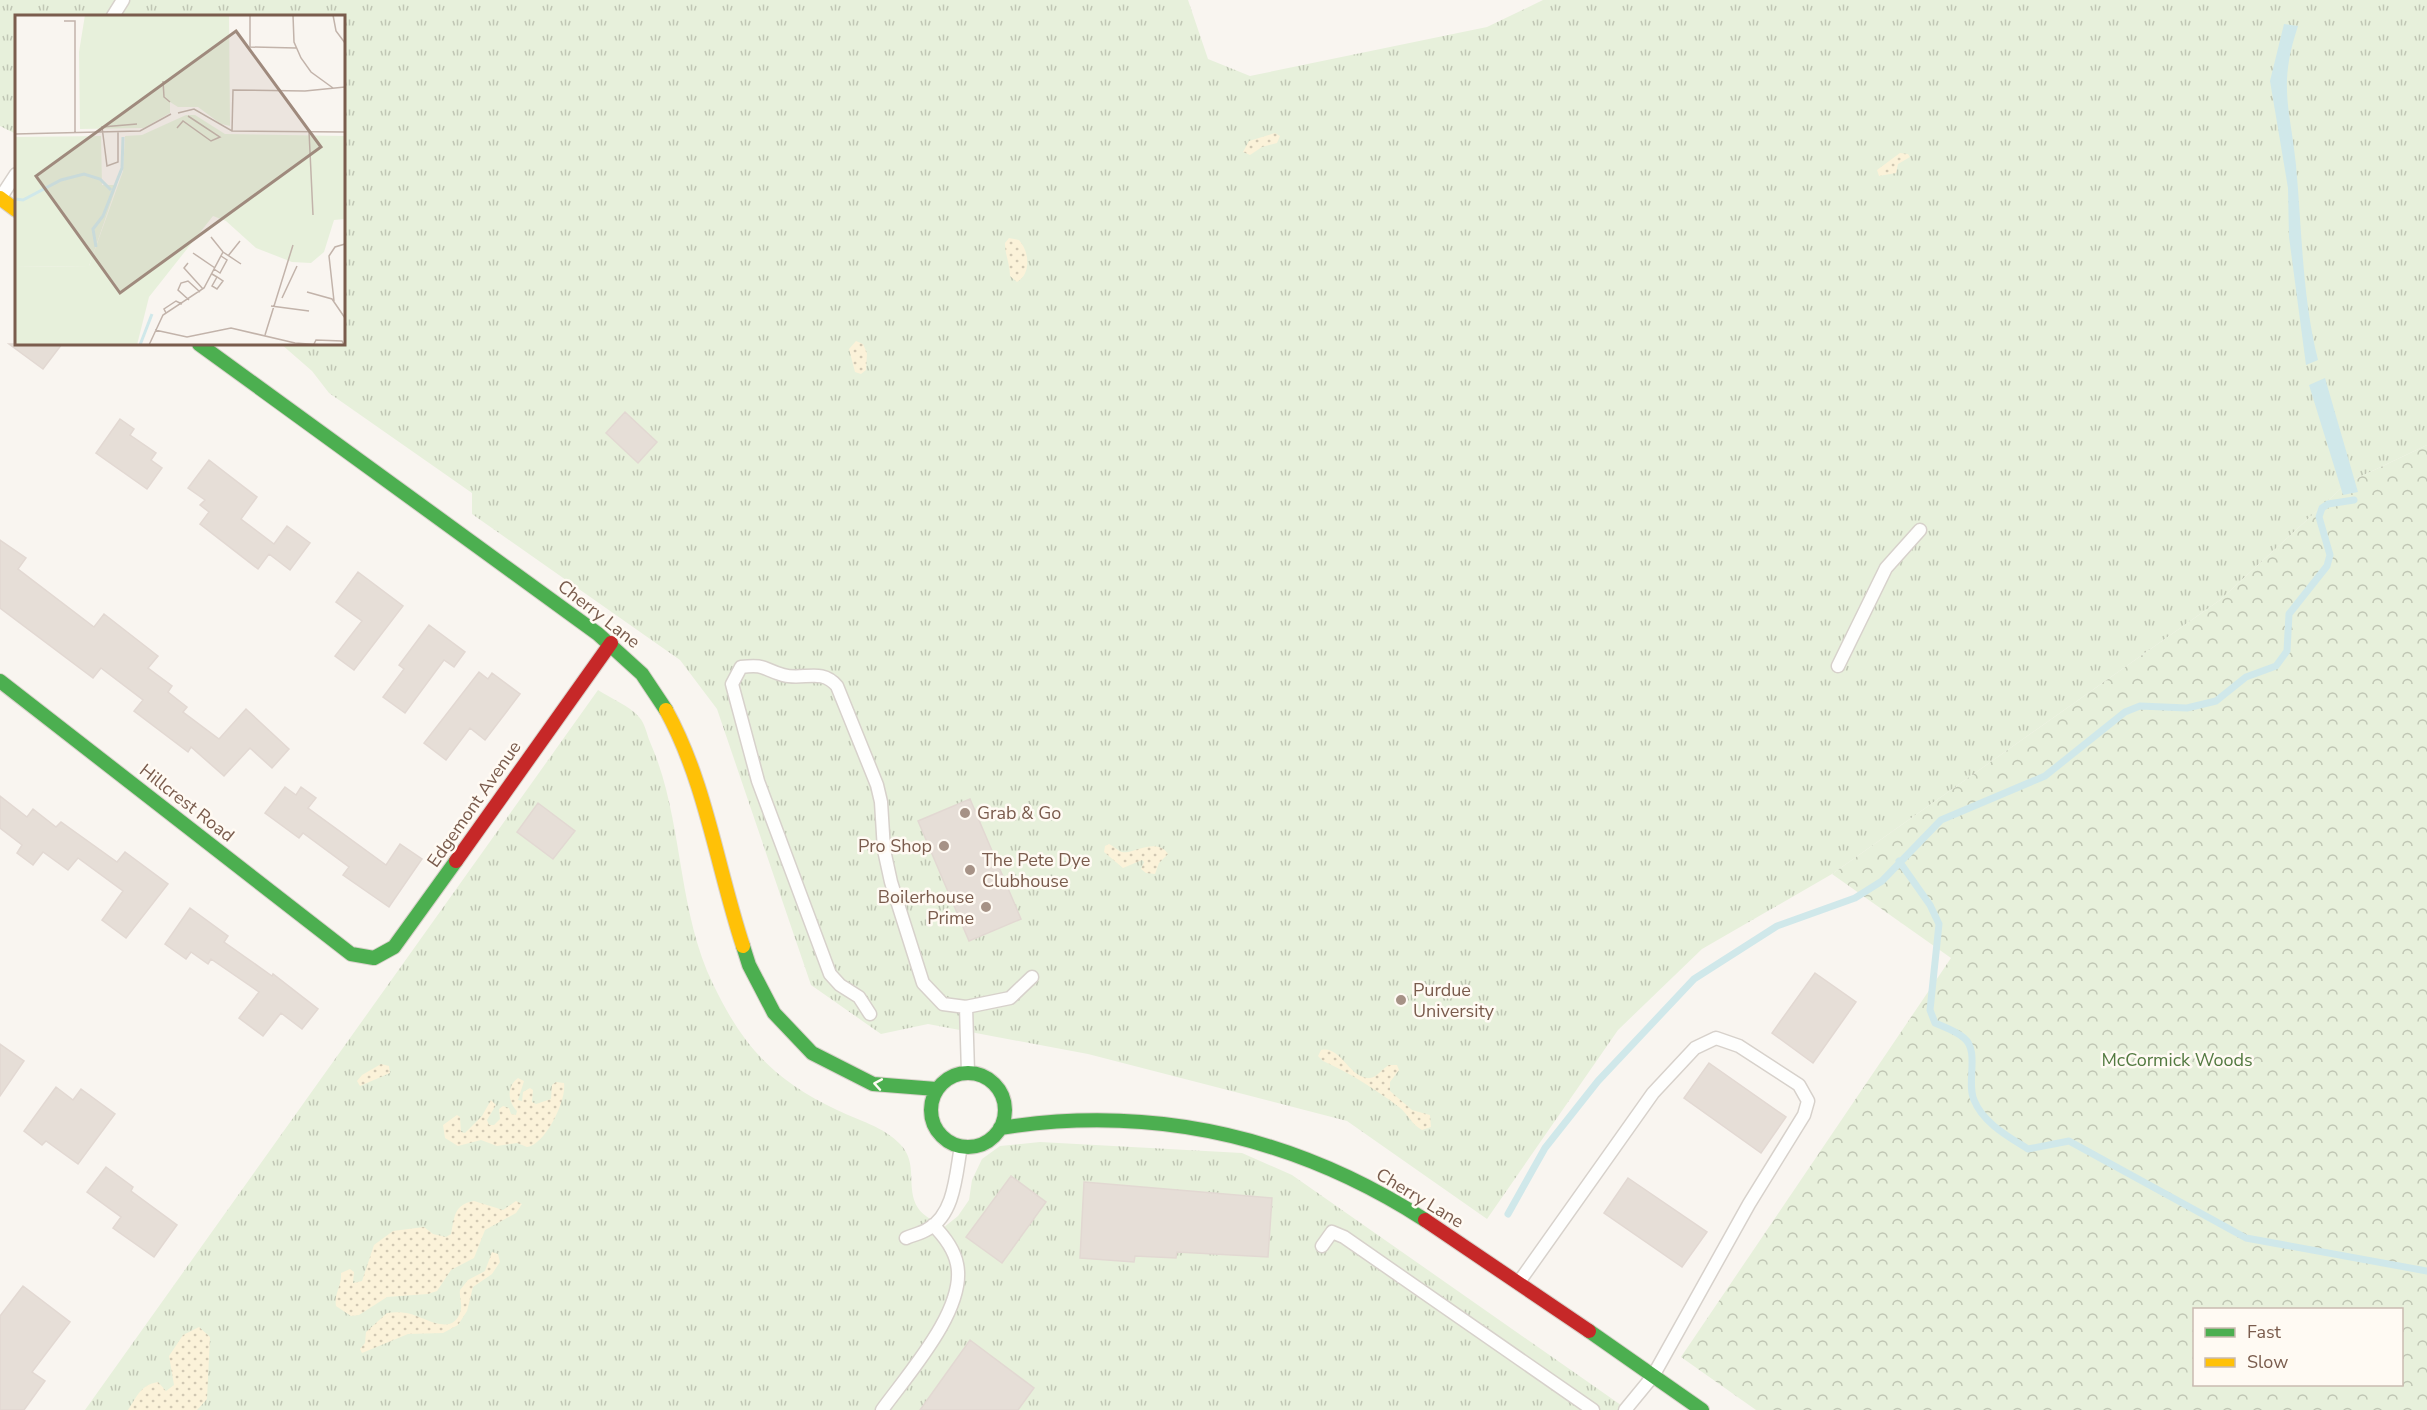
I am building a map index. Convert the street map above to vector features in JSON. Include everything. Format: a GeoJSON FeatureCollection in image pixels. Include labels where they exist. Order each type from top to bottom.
{"type":"FeatureCollection","features":[{"type":"Feature","properties":{"kind":"street"},"geometry":{"type":"LineString","coordinates":[[0,198],[15,209]]}},
{"type":"Feature","properties":{"kind":"street","name":"Cherry Lane"},"geometry":{"type":"LineString","coordinates":[[200,345],[610,643],[635,666],[658,694],[678,731],[701,795],[747,963],[761,992],[786,1030],[823,1073],[832,1079]]}},
{"type":"Feature","properties":{"kind":"street","name":"Edgemont Avenue"},"geometry":{"type":"LineString","coordinates":[[351,954],[367,960],[383,956],[394,947],[610,643]]}},
{"type":"Feature","properties":{"kind":"street","name":"Hillcrest Road"},"geometry":{"type":"LineString","coordinates":[[0,681],[351,954]]}},
{"type":"Feature","properties":{"kind":"street","name":"Cherry Lane"},"geometry":{"type":"LineString","coordinates":[[803,1048],[831,1066],[865,1082],[897,1088],[936,1089]]}},
{"type":"Feature","properties":{"kind":"street"},"geometry":{"type":"LineString","coordinates":[[968,1072],[990,1080],[1003,1099],[1004,1119],[1000,1128],[983,1144],[961,1146],[942,1137],[932,1119],[930,1109],[936,1089],[956,1074],[968,1072]]}},
{"type":"Feature","properties":{"kind":"street"},"geometry":{"type":"LineString","coordinates":[[1003,1099],[1020,1105]]}},
{"type":"Feature","properties":{"kind":"street","name":"Cherry Lane"},"geometry":{"type":"LineString","coordinates":[[1039,1109],[1079,1118],[1177,1124],[1260,1141],[1342,1173],[1418,1216],[1701,1410]]}},
{"type":"Feature","properties":{"kind":"street"},"geometry":{"type":"LineString","coordinates":[[914,1112],[932,1119]]}},
{"type":"Feature","properties":{"kind":"street","name":"Cherry Lane"},"geometry":{"type":"LineString","coordinates":[[1000,1128],[1079,1118]]}},
{"type":"Feature","properties":{"kind":"lane"},"geometry":{"type":"LineString","coordinates":[[114,15],[123,0]]}},
{"type":"Feature","properties":{"kind":"lane"},"geometry":{"type":"LineString","coordinates":[[0,198],[15,176]]}},
{"type":"Feature","properties":{"kind":"lane"},"geometry":{"type":"LineString","coordinates":[[1838,666],[1886,568],[1920,530]]}},
{"type":"Feature","properties":{"kind":"lane"},"geometry":{"type":"LineString","coordinates":[[870,1014],[859,997],[840,985],[830,974],[758,781],[732,684],[741,668],[759,664],[786,676],[830,677],[837,686],[877,785],[881,802],[884,850],[891,882],[923,982],[943,1004],[966,1007],[1010,998],[1032,977]]}},
{"type":"Feature","properties":{"kind":"lane"},"geometry":{"type":"LineString","coordinates":[[966,1007],[968,1072]]}},
{"type":"Feature","properties":{"kind":"lane"},"geometry":{"type":"LineString","coordinates":[[1518,1283],[1653,1093],[1695,1048],[1716,1038],[1739,1046],[1799,1085],[1808,1101],[1804,1115],[1749,1204],[1653,1376],[1625,1410]]}},
{"type":"Feature","properties":{"kind":"lane"},"geometry":{"type":"LineString","coordinates":[[906,1238],[933,1225],[941,1218],[954,1188],[961,1146]]}},
{"type":"Feature","properties":{"kind":"lane"},"geometry":{"type":"LineString","coordinates":[[882,1410],[946,1321],[954,1298],[958,1265],[946,1238],[933,1225]]}},
{"type":"Feature","properties":{"kind":"lane"},"geometry":{"type":"LineString","coordinates":[[1322,1246],[1332,1232],[1344,1238],[1593,1410]]}},
{"type":"Feature","properties":{"kind":"green space","name":"Purdue University"},"geometry":{"type":"Polygon","coordinates":[[[0,0],[1188,0],[1208,59],[1250,76],[1487,27],[1543,0],[2427,0],[2427,445],[2347,483],[2220,600],[1832,874],[1702,949],[1618,1030],[1487,1219],[1347,1121],[1088,1054],[928,1024],[881,1034],[811,985],[717,709],[680,660],[472,514],[472,493],[329,393],[312,371],[282,345],[345,345],[345,15],[15,15],[15,134],[0,126],[0,0]]]}},
{"type":"Feature","properties":{"kind":"green space","name":"McCormick Woods"},"geometry":{"type":"Polygon","coordinates":[[[2427,445],[2427,1410],[1756,1410],[1681,1357],[1951,958],[1832,874],[2220,600],[2347,483],[2427,445]]]}},
{"type":"Feature","properties":{"kind":"green space"},"geometry":{"type":"Polygon","coordinates":[[[598,690],[630,709],[639,717],[644,726],[661,771],[669,801],[692,925],[701,955],[713,984],[736,1026],[763,1059],[795,1087],[837,1110],[879,1128],[894,1138],[906,1151],[909,1159],[914,1200],[920,1211],[930,1219],[943,1228],[958,1216],[969,1200],[972,1180],[982,1159],[1000,1146],[1040,1142],[1242,1153],[1292,1175],[1628,1410],[85,1410],[598,690]]]}},
{"type":"Feature","properties":{"kind":"sand"},"geometry":{"type":"Polygon","coordinates":[[[1275,133],[1280,136],[1277,143],[1262,147],[1250,155],[1243,152],[1249,141],[1275,133]]]}},
{"type":"Feature","properties":{"kind":"sand"},"geometry":{"type":"Polygon","coordinates":[[[1900,153],[1908,154],[1910,157],[1898,164],[1896,173],[1879,176],[1877,170],[1900,153]]]}},
{"type":"Feature","properties":{"kind":"sand"},"geometry":{"type":"Polygon","coordinates":[[[1009,238],[1019,240],[1027,256],[1027,268],[1017,282],[1010,276],[1005,243],[1009,238]]]}},
{"type":"Feature","properties":{"kind":"sand"},"geometry":{"type":"Polygon","coordinates":[[[856,341],[863,344],[867,353],[866,370],[861,374],[855,372],[849,349],[856,341]]]}},
{"type":"Feature","properties":{"kind":"sand"},"geometry":{"type":"Polygon","coordinates":[[[1109,844],[1122,852],[1151,846],[1163,849],[1168,854],[1159,863],[1155,874],[1146,873],[1141,869],[1144,862],[1142,860],[1123,868],[1104,852],[1105,846],[1109,844]]]}},
{"type":"Feature","properties":{"kind":"sand"},"geometry":{"type":"Polygon","coordinates":[[[1321,1050],[1334,1052],[1363,1077],[1372,1078],[1389,1065],[1397,1065],[1399,1070],[1390,1082],[1390,1091],[1412,1110],[1430,1115],[1431,1127],[1422,1130],[1399,1107],[1381,1094],[1323,1061],[1318,1056],[1321,1050]]]}},
{"type":"Feature","properties":{"kind":"sand"},"geometry":{"type":"Polygon","coordinates":[[[381,1064],[389,1066],[390,1073],[360,1086],[357,1081],[362,1075],[381,1064]]]}},
{"type":"Feature","properties":{"kind":"sand"},"geometry":{"type":"Polygon","coordinates":[[[518,1078],[524,1081],[518,1100],[522,1101],[523,1092],[530,1088],[533,1090],[532,1102],[536,1104],[551,1099],[552,1085],[556,1082],[564,1083],[558,1110],[541,1139],[527,1147],[517,1143],[497,1146],[481,1140],[458,1146],[445,1138],[443,1125],[457,1115],[460,1117],[461,1132],[465,1133],[482,1116],[491,1100],[496,1105],[487,1120],[489,1125],[494,1125],[500,1119],[499,1109],[503,1106],[509,1108],[511,1114],[516,1115],[517,1111],[510,1099],[510,1090],[518,1078]]]}},
{"type":"Feature","properties":{"kind":"sand"},"geometry":{"type":"Polygon","coordinates":[[[474,1201],[503,1210],[516,1201],[522,1204],[516,1213],[485,1230],[474,1258],[451,1270],[437,1291],[428,1294],[387,1297],[359,1315],[351,1316],[336,1306],[341,1273],[350,1269],[354,1272],[353,1283],[362,1281],[374,1245],[393,1231],[424,1227],[433,1234],[446,1237],[451,1234],[454,1217],[462,1205],[474,1201]]]}},
{"type":"Feature","properties":{"kind":"sand"},"geometry":{"type":"Polygon","coordinates":[[[492,1252],[498,1254],[500,1262],[492,1274],[473,1287],[467,1311],[458,1325],[443,1333],[408,1334],[362,1353],[360,1349],[365,1343],[366,1332],[387,1313],[408,1313],[439,1324],[453,1323],[458,1318],[461,1309],[460,1290],[468,1280],[485,1271],[492,1252]]]}},
{"type":"Feature","properties":{"kind":"sand"},"geometry":{"type":"Polygon","coordinates":[[[199,1327],[210,1337],[207,1399],[197,1410],[128,1410],[147,1386],[158,1382],[166,1391],[174,1385],[169,1356],[183,1335],[199,1327]]]}},
{"type":"Feature","properties":{"kind":"water"},"geometry":{"type":"Polygon","coordinates":[[[2284,24],[2298,26],[2288,64],[2287,96],[2296,165],[2306,287],[2318,360],[2306,365],[2289,237],[2288,188],[2270,81],[2284,24]]]}},
{"type":"Feature","properties":{"kind":"water"},"geometry":{"type":"Polygon","coordinates":[[[2325,378],[2358,492],[2343,495],[2309,385],[2325,378]]]}},
{"type":"Feature","properties":{"kind":"building"},"geometry":{"type":"Polygon","coordinates":[[[9,344],[61,345],[43,369],[9,344]]]}},
{"type":"Feature","properties":{"kind":"building"},"geometry":{"type":"Polygon","coordinates":[[[625,412],[657,442],[638,463],[606,433],[625,412]]]}},
{"type":"Feature","properties":{"kind":"building"},"geometry":{"type":"Polygon","coordinates":[[[120,419],[134,429],[130,435],[156,453],[151,460],[162,468],[147,489],[96,453],[120,419]]]}},
{"type":"Feature","properties":{"kind":"building"},"geometry":{"type":"Polygon","coordinates":[[[209,460],[257,497],[241,519],[274,544],[287,526],[310,543],[290,570],[269,554],[258,569],[200,524],[209,512],[200,505],[205,500],[188,488],[209,460]]]}},
{"type":"Feature","properties":{"kind":"building"},"geometry":{"type":"Polygon","coordinates":[[[0,540],[26,558],[18,569],[94,627],[104,614],[158,656],[148,668],[172,686],[168,692],[187,707],[183,712],[219,739],[246,709],[289,749],[272,768],[250,748],[224,776],[191,747],[188,752],[134,711],[143,700],[101,668],[93,678],[0,608],[0,540]]]}},
{"type":"Feature","properties":{"kind":"building"},"geometry":{"type":"Polygon","coordinates":[[[358,572],[403,606],[354,670],[335,656],[362,621],[336,602],[358,572]]]}},
{"type":"Feature","properties":{"kind":"building"},"geometry":{"type":"Polygon","coordinates":[[[429,625],[465,652],[454,667],[444,660],[405,713],[383,697],[404,669],[399,665],[429,625]]]}},
{"type":"Feature","properties":{"kind":"building"},"geometry":{"type":"Polygon","coordinates":[[[479,672],[488,679],[492,673],[520,694],[485,740],[470,728],[446,760],[424,743],[479,672]]]}},
{"type":"Feature","properties":{"kind":"building"},"geometry":{"type":"Polygon","coordinates":[[[285,787],[296,795],[301,787],[316,798],[308,808],[386,865],[400,844],[422,859],[389,907],[343,875],[349,867],[303,833],[299,838],[265,813],[285,787]]]}},
{"type":"Feature","properties":{"kind":"building"},"geometry":{"type":"Polygon","coordinates":[[[0,796],[27,817],[33,809],[56,827],[61,822],[117,862],[125,852],[168,884],[126,938],[102,920],[123,891],[78,858],[68,870],[43,852],[33,865],[17,853],[22,845],[0,828],[0,796]]]}},
{"type":"Feature","properties":{"kind":"building","name":"The Pete Dye Clubhouse"},"geometry":{"type":"Polygon","coordinates":[[[970,799],[1021,919],[969,941],[918,821],[970,799]]]}},
{"type":"Feature","properties":{"kind":"building"},"geometry":{"type":"Polygon","coordinates":[[[538,803],[575,831],[553,859],[517,832],[538,803]]]}},
{"type":"Feature","properties":{"kind":"building"},"geometry":{"type":"Polygon","coordinates":[[[190,908],[228,936],[224,942],[272,976],[273,974],[318,1009],[302,1029],[281,1013],[263,1036],[239,1018],[259,992],[211,959],[208,964],[191,952],[186,959],[165,944],[190,908]]]}},
{"type":"Feature","properties":{"kind":"building"},"geometry":{"type":"Polygon","coordinates":[[[1815,973],[1856,1002],[1813,1063],[1772,1033],[1815,973]]]}},
{"type":"Feature","properties":{"kind":"building"},"geometry":{"type":"Polygon","coordinates":[[[0,1044],[24,1061],[0,1096],[0,1044]]]}},
{"type":"Feature","properties":{"kind":"building"},"geometry":{"type":"Polygon","coordinates":[[[1709,1063],[1786,1117],[1761,1153],[1684,1098],[1709,1063]]]}},
{"type":"Feature","properties":{"kind":"building"},"geometry":{"type":"Polygon","coordinates":[[[56,1087],[73,1100],[81,1089],[115,1114],[78,1164],[46,1141],[42,1145],[24,1131],[56,1087]]]}},
{"type":"Feature","properties":{"kind":"building"},"geometry":{"type":"Polygon","coordinates":[[[106,1167],[133,1187],[131,1191],[177,1225],[154,1257],[113,1228],[121,1217],[87,1192],[106,1167]]]}},
{"type":"Feature","properties":{"kind":"building"},"geometry":{"type":"Polygon","coordinates":[[[1011,1176],[1046,1202],[1002,1263],[966,1237],[1011,1176]]]}},
{"type":"Feature","properties":{"kind":"building"},"geometry":{"type":"Polygon","coordinates":[[[1628,1178],[1707,1232],[1682,1267],[1604,1213],[1628,1178]]]}},
{"type":"Feature","properties":{"kind":"building"},"geometry":{"type":"Polygon","coordinates":[[[1084,1182],[1272,1198],[1268,1257],[1177,1252],[1176,1258],[1135,1256],[1134,1262],[1080,1258],[1084,1182]]]}},
{"type":"Feature","properties":{"kind":"building"},"geometry":{"type":"Polygon","coordinates":[[[23,1286],[70,1322],[32,1372],[45,1381],[24,1410],[0,1410],[0,1316],[23,1286]]]}},
{"type":"Feature","properties":{"kind":"building"},"geometry":{"type":"Polygon","coordinates":[[[970,1340],[1034,1388],[1018,1410],[920,1410],[970,1340]]]}},
{"type":"Feature","properties":{"kind":"waterway"},"geometry":{"type":"LineString","coordinates":[[1508,1214],[1545,1148],[1598,1081],[1694,979],[1777,926],[1855,898],[1882,881],[1941,820],[2045,776],[2125,712],[2140,706],[2187,708],[2216,701],[2246,677],[2276,666],[2287,651],[2289,614],[2327,566],[2330,555],[2319,517],[2322,508],[2328,504],[2354,500]]}},
{"type":"Feature","properties":{"kind":"waterway"},"geometry":{"type":"LineString","coordinates":[[1899,861],[1930,905],[1939,924],[1930,1010],[1935,1023],[1957,1033],[1969,1044],[1974,1100],[1984,1116],[1997,1129],[2028,1149],[2069,1141],[2246,1238],[2427,1271]]}},
{"type":"Feature","properties":{"kind":"traffic: fast"},"geometry":{"type":"LineString","coordinates":[[200,345],[598,634],[642,674],[666,710]]}},
{"type":"Feature","properties":{"kind":"traffic: fast"},"geometry":{"type":"LineString","coordinates":[[0,681],[351,954],[374,958],[394,947],[456,861]]}},
{"type":"Feature","properties":{"kind":"traffic: fast"},"geometry":{"type":"LineString","coordinates":[[743,946],[749,965],[774,1013],[812,1053],[873,1084],[936,1089]]}},
{"type":"Feature","properties":{"kind":"traffic: fast"},"geometry":{"type":"LineString","coordinates":[[968,1073],[989,1079],[999,1089],[1005,1110],[999,1131],[989,1141],[968,1147],[947,1141],[937,1131],[931,1110],[937,1089],[947,1079],[968,1073]]}},
{"type":"Feature","properties":{"kind":"traffic: fast"},"geometry":{"type":"LineString","coordinates":[[1000,1128],[1057,1122],[1113,1120],[1168,1124],[1221,1134],[1274,1148],[1325,1167],[1375,1191],[1425,1220]]}},
{"type":"Feature","properties":{"kind":"traffic: fast"},"geometry":{"type":"LineString","coordinates":[[1589,1331],[1702,1410]]}},
{"type":"Feature","properties":{"kind":"traffic: slow"},"geometry":{"type":"LineString","coordinates":[[0,198],[15,209]]}},
{"type":"Feature","properties":{"kind":"traffic: slow"},"geometry":{"type":"LineString","coordinates":[[666,710],[680,738],[701,796],[743,946]]}},
{"type":"Feature","properties":{"kind":"traffic: jam"},"geometry":{"type":"LineString","coordinates":[[456,861],[611,643]]}},
{"type":"Feature","properties":{"kind":"traffic: jam"},"geometry":{"type":"LineString","coordinates":[[1425,1220],[1589,1331]]}},
{"type":"Feature","properties":{"kind":"place","name":"Grab & Go"},"geometry":{"type":"Point","coordinates":[965,813]}},
{"type":"Feature","properties":{"kind":"place","name":"Pro Shop"},"geometry":{"type":"Point","coordinates":[944,846]}},
{"type":"Feature","properties":{"kind":"place","name":"The Pete Dye Clubhouse"},"geometry":{"type":"Point","coordinates":[970,870]}},
{"type":"Feature","properties":{"kind":"place","name":"Boilerhouse Prime"},"geometry":{"type":"Point","coordinates":[986,907]}},
{"type":"Feature","properties":{"kind":"place","name":"Purdue University"},"geometry":{"type":"Point","coordinates":[1401,1000]}}]}
